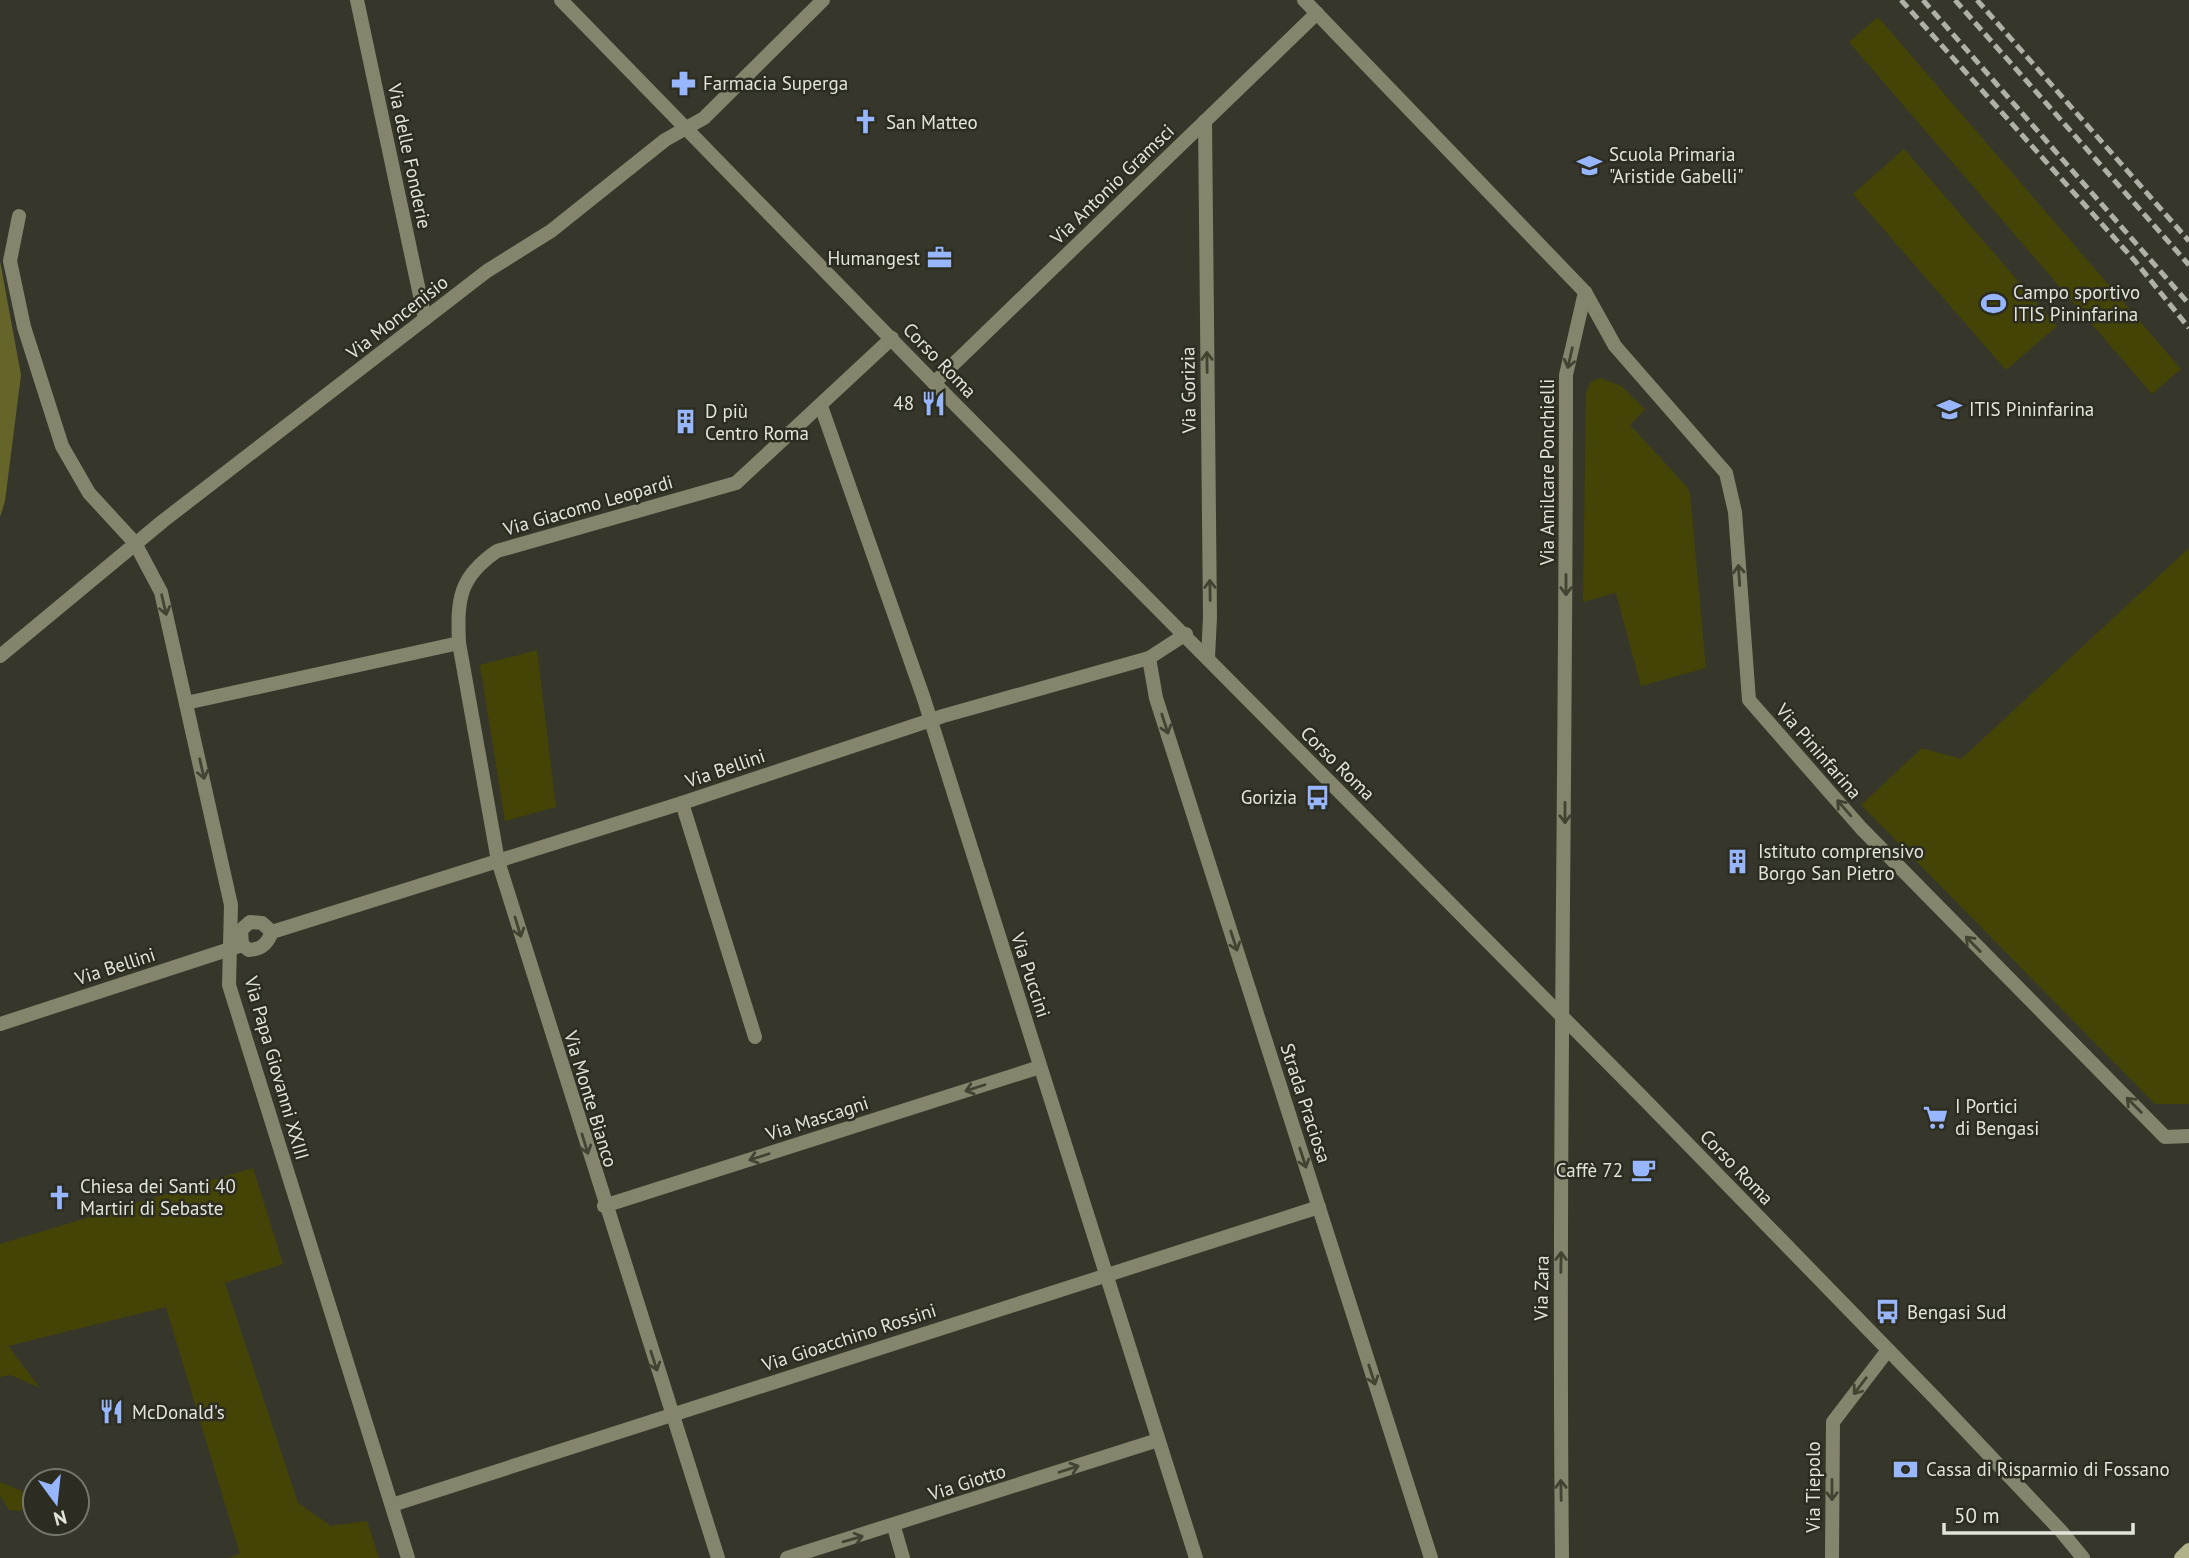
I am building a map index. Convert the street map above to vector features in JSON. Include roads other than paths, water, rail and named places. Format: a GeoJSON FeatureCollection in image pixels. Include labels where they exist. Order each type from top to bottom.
{"type":"FeatureCollection","features":[{"type":"Feature","properties":{"kind":"main road"},"geometry":{"type":"LineString","coordinates":[[2180,1558],[2189,1550]]}},
{"type":"Feature","properties":{"kind":"street","name":"Via delle Fonderie"},"geometry":{"type":"LineString","coordinates":[[357,0],[425,319]]}},
{"type":"Feature","properties":{"kind":"street","name":"Corso Roma"},"geometry":{"type":"LineString","coordinates":[[561,0],[934,383],[1186,634],[1888,1350],[2061,1531],[2083,1558]]}},
{"type":"Feature","properties":{"kind":"street","name":"Via Moncenisio"},"geometry":{"type":"LineString","coordinates":[[0,656],[135,543],[486,271],[551,231],[652,150],[704,118],[822,0]]}},
{"type":"Feature","properties":{"kind":"street"},"geometry":{"type":"LineString","coordinates":[[1304,0],[1586,292]]}},
{"type":"Feature","properties":{"kind":"street","name":"Via Antonio Gramsci"},"geometry":{"type":"LineString","coordinates":[[934,383],[1317,13]]}},
{"type":"Feature","properties":{"kind":"street","name":"Via Gorizia"},"geometry":{"type":"LineString","coordinates":[[1205,121],[1210,617],[1208,658]]}},
{"type":"Feature","properties":{"kind":"street"},"geometry":{"type":"LineString","coordinates":[[19,216],[10,261],[24,327],[62,446],[89,493],[135,543]]}},
{"type":"Feature","properties":{"kind":"street","name":"Via Amilcare Ponchielli"},"geometry":{"type":"LineString","coordinates":[[1563,1018],[1566,375],[1586,292]]}},
{"type":"Feature","properties":{"kind":"street","name":"Via Pininfarina"},"geometry":{"type":"LineString","coordinates":[[1586,292],[1615,346],[1726,473],[1735,512],[1749,700],[1861,828],[2053,1026],[2165,1136],[2189,1136]]}},
{"type":"Feature","properties":{"kind":"street","name":"Via Giacomo Leopardi"},"geometry":{"type":"LineString","coordinates":[[459,643],[457,608],[463,586],[470,574],[497,551],[736,482],[892,338]]}},
{"type":"Feature","properties":{"kind":"street","name":"Via Puccini"},"geometry":{"type":"LineString","coordinates":[[821,406],[931,720],[1196,1558]]}},
{"type":"Feature","properties":{"kind":"street","name":"Via Papa Giovanni XXIII"},"geometry":{"type":"LineString","coordinates":[[135,543],[161,592],[223,862],[236,947],[229,985],[408,1558]]}},
{"type":"Feature","properties":{"kind":"street","name":"Via Bellini"},"geometry":{"type":"LineString","coordinates":[[0,1024],[236,947],[258,949],[267,943],[272,932],[682,803],[931,720],[1149,658],[1186,634]]}},
{"type":"Feature","properties":{"kind":"street"},"geometry":{"type":"LineString","coordinates":[[186,703],[459,643]]}},
{"type":"Feature","properties":{"kind":"street","name":"Via Monte Bianco"},"geometry":{"type":"LineString","coordinates":[[459,643],[498,861],[604,1206],[718,1558]]}},
{"type":"Feature","properties":{"kind":"street","name":"Strada Praciosa"},"geometry":{"type":"LineString","coordinates":[[1149,658],[1156,698],[1431,1558]]}},
{"type":"Feature","properties":{"kind":"street"},"geometry":{"type":"LineString","coordinates":[[682,803],[755,1037]]}},
{"type":"Feature","properties":{"kind":"street","name":"Via Bellini"},"geometry":{"type":"LineString","coordinates":[[236,947],[241,930],[250,922],[262,923],[272,932]]}},
{"type":"Feature","properties":{"kind":"street","name":"Via Zara"},"geometry":{"type":"LineString","coordinates":[[1562,1558],[1559,1355],[1563,1018]]}},
{"type":"Feature","properties":{"kind":"street","name":"Via Mascagni"},"geometry":{"type":"LineString","coordinates":[[604,1206],[1041,1067]]}},
{"type":"Feature","properties":{"kind":"street","name":"Via Gioacchino Rossini"},"geometry":{"type":"LineString","coordinates":[[392,1505],[1319,1206]]}},
{"type":"Feature","properties":{"kind":"street","name":"Via Tiepolo"},"geometry":{"type":"LineString","coordinates":[[1832,1558],[1833,1422],[1888,1350]]}},
{"type":"Feature","properties":{"kind":"street","name":"Via Giotto"},"geometry":{"type":"LineString","coordinates":[[787,1558],[894,1527],[1158,1440]]}},
{"type":"Feature","properties":{"kind":"street"},"geometry":{"type":"LineString","coordinates":[[894,1527],[903,1558]]}},
{"type":"Feature","properties":{"kind":"railway"},"geometry":{"type":"LineString","coordinates":[[1901,0],[2135,261],[2189,328]]}},
{"type":"Feature","properties":{"kind":"railway"},"geometry":{"type":"LineString","coordinates":[[1923,0],[2189,304]]}},
{"type":"Feature","properties":{"kind":"railway"},"geometry":{"type":"LineString","coordinates":[[1955,0],[2189,265]]}},
{"type":"Feature","properties":{"kind":"railway"},"geometry":{"type":"LineString","coordinates":[[1977,0],[2189,241]]}},
{"type":"Feature","properties":{"kind":"place","name":"Farmacia Superga"},"geometry":{"type":"Point","coordinates":[683,83]}},
{"type":"Feature","properties":{"kind":"place","name":"San Matteo"},"geometry":{"type":"Point","coordinates":[866,122]}},
{"type":"Feature","properties":{"kind":"place","name":"Scuola Primaria \"Aristide Gabelli\""},"geometry":{"type":"Point","coordinates":[1589,165]}},
{"type":"Feature","properties":{"kind":"place","name":"Humangest"},"geometry":{"type":"Point","coordinates":[940,258]}},
{"type":"Feature","properties":{"kind":"place","name":"Campo sportivo ITIS Pininfarina"},"geometry":{"type":"Point","coordinates":[1993,303]}},
{"type":"Feature","properties":{"kind":"place","name":"48"},"geometry":{"type":"Point","coordinates":[934,403]}},
{"type":"Feature","properties":{"kind":"place","name":"ITIS Pininfarina"},"geometry":{"type":"Point","coordinates":[1949,409]}},
{"type":"Feature","properties":{"kind":"place","name":"D più Centro Roma"},"geometry":{"type":"Point","coordinates":[685,422]}},
{"type":"Feature","properties":{"kind":"place","name":"Gorizia"},"geometry":{"type":"Point","coordinates":[1317,797]}},
{"type":"Feature","properties":{"kind":"place","name":"Istituto comprensivo Borgo San Pietro"},"geometry":{"type":"Point","coordinates":[1738,862]}},
{"type":"Feature","properties":{"kind":"place","name":"I Portici di Bengasi"},"geometry":{"type":"Point","coordinates":[1935,1117]}},
{"type":"Feature","properties":{"kind":"place","name":"Caffè 72"},"geometry":{"type":"Point","coordinates":[1643,1170]}},
{"type":"Feature","properties":{"kind":"place","name":"Chiesa dei Santi 40 Martiri di Sebaste"},"geometry":{"type":"Point","coordinates":[60,1197]}},
{"type":"Feature","properties":{"kind":"place","name":"Bengasi Sud"},"geometry":{"type":"Point","coordinates":[1887,1312]}},
{"type":"Feature","properties":{"kind":"place","name":"McDonald's"},"geometry":{"type":"Point","coordinates":[112,1412]}},
{"type":"Feature","properties":{"kind":"place","name":"Cassa di Risparmio di Fossano"},"geometry":{"type":"Point","coordinates":[1906,1469]}}]}
